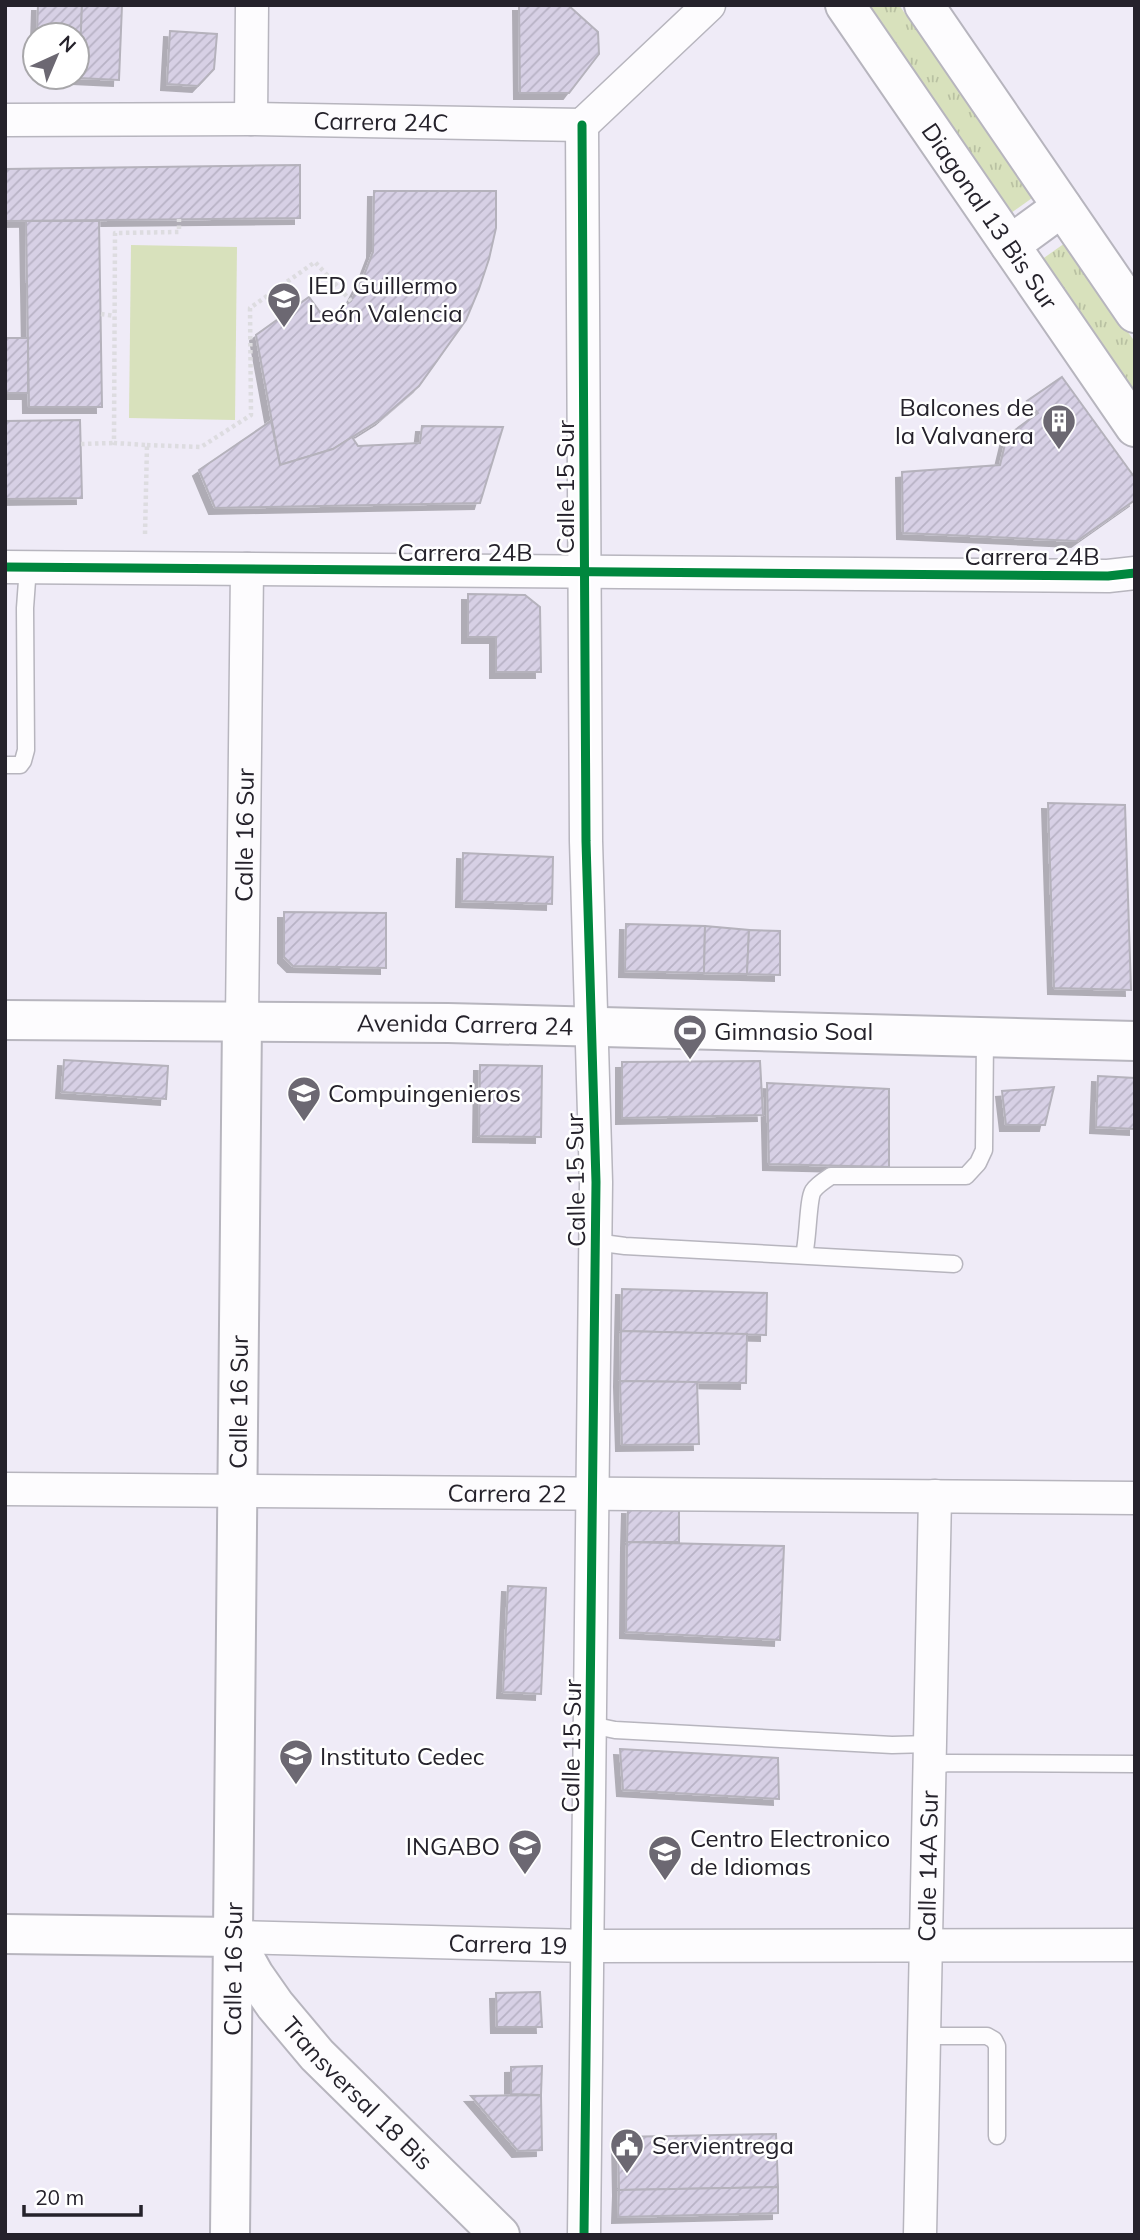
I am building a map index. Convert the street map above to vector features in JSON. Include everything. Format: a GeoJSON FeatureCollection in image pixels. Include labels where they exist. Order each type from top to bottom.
{"type":"FeatureCollection","features":[{"type":"Feature","properties":{"kind":"main road","name":"Diagonal 13 Bis Sur"},"geometry":{"type":"LineString","coordinates":[[845,5],[1135,427]]}},
{"type":"Feature","properties":{"kind":"main road"},"geometry":{"type":"LineString","coordinates":[[923,5],[1135,313]]}},
{"type":"Feature","properties":{"kind":"main road"},"geometry":{"type":"LineString","coordinates":[[1010,244],[1062,207]]}},
{"type":"Feature","properties":{"kind":"main road","name":"Avenida Carrera 24"},"geometry":{"type":"LineString","coordinates":[[5,1020],[591,1026],[1135,1041]]}},
{"type":"Feature","properties":{"kind":"main road","name":"Calle 16 Sur"},"geometry":{"type":"LineString","coordinates":[[230,2235],[242,1021]]}},
{"type":"Feature","properties":{"kind":"main road","name":"Carrera 19"},"geometry":{"type":"LineString","coordinates":[[5,1934],[233,1937]]}},
{"type":"Feature","properties":{"kind":"main road","name":"Transversal 18 Bis"},"geometry":{"type":"LineString","coordinates":[[233,1937],[268,1995],[309,2046],[500,2235]]}},
{"type":"Feature","properties":{"kind":"street"},"geometry":{"type":"LineString","coordinates":[[251,119],[252,5]]}},
{"type":"Feature","properties":{"kind":"street"},"geometry":{"type":"LineString","coordinates":[[582,125],[709,5]]}},
{"type":"Feature","properties":{"kind":"street","name":"Carrera 24C"},"geometry":{"type":"LineString","coordinates":[[5,120],[251,119],[582,125]]}},
{"type":"Feature","properties":{"kind":"street","name":"Calle 15 Sur"},"geometry":{"type":"LineString","coordinates":[[582,125],[586,841],[596,1182],[584,2235]]}},
{"type":"Feature","properties":{"kind":"street","name":"Carrera 24B"},"geometry":{"type":"LineString","coordinates":[[16,567],[1094,576],[1135,573]]}},
{"type":"Feature","properties":{"kind":"street","name":"Calle 16 Sur"},"geometry":{"type":"LineString","coordinates":[[242,1021],[247,569]]}},
{"type":"Feature","properties":{"kind":"street","name":"Carrera 22"},"geometry":{"type":"LineString","coordinates":[[5,1489],[1135,1498]]}},
{"type":"Feature","properties":{"kind":"street","name":"Calle 14A Sur"},"geometry":{"type":"LineString","coordinates":[[920,2235],[935,1496]]}},
{"type":"Feature","properties":{"kind":"street","name":"Carrera 19"},"geometry":{"type":"LineString","coordinates":[[233,1937],[588,1946],[1135,1945]]}},
{"type":"Feature","properties":{"kind":"lane"},"geometry":{"type":"LineString","coordinates":[[5,765],[20,765],[26,750],[25,608],[16,567]]}},
{"type":"Feature","properties":{"kind":"lane"},"geometry":{"type":"LineString","coordinates":[[804,1255],[808,1241],[812,1192],[831,1176],[966,1176],[978,1163],[984,1150],[985,1037]]}},
{"type":"Feature","properties":{"kind":"lane"},"geometry":{"type":"LineString","coordinates":[[595,1242],[954,1264]]}},
{"type":"Feature","properties":{"kind":"lane"},"geometry":{"type":"LineString","coordinates":[[591,1725],[629,1731],[892,1745],[930,1755],[948,1763],[1135,1764]]}},
{"type":"Feature","properties":{"kind":"lane"},"geometry":{"type":"LineString","coordinates":[[924,2036],[987,2036],[994,2040],[997,2046],[996,2136]]}},
{"type":"Feature","properties":{"kind":"path"},"geometry":{"type":"LineString","coordinates":[[114,443],[116,233],[179,232],[179,219]]}},
{"type":"Feature","properties":{"kind":"path"},"geometry":{"type":"LineString","coordinates":[[81,444],[201,446],[251,415],[250,309],[315,262],[351,300]]}},
{"type":"Feature","properties":{"kind":"path"},"geometry":{"type":"LineString","coordinates":[[101,314],[115,316]]}},
{"type":"Feature","properties":{"kind":"path"},"geometry":{"type":"LineString","coordinates":[[145,568],[147,445]]}},
{"type":"Feature","properties":{"kind":"green space"},"geometry":{"type":"Polygon","coordinates":[[[863,5],[899,5],[1035,196],[1011,213],[863,5]]]}},
{"type":"Feature","properties":{"kind":"green space"},"geometry":{"type":"Polygon","coordinates":[[[1065,243],[1135,342],[1135,394],[1041,260],[1065,243]]]}},
{"type":"Feature","properties":{"kind":"green space"},"geometry":{"type":"Polygon","coordinates":[[[131,245],[237,247],[235,420],[129,418],[131,245]]]}},
{"type":"Feature","properties":{"kind":"building"},"geometry":{"type":"Polygon","coordinates":[[[38,5],[82,5],[81,21],[37,21],[38,5]]]}},
{"type":"Feature","properties":{"kind":"building"},"geometry":{"type":"Polygon","coordinates":[[[82,5],[122,5],[119,80],[91,79],[91,21],[81,21],[82,5]]]}},
{"type":"Feature","properties":{"kind":"building"},"geometry":{"type":"Polygon","coordinates":[[[519,5],[568,5],[598,32],[599,54],[569,93],[520,93],[519,5]]]}},
{"type":"Feature","properties":{"kind":"building"},"geometry":{"type":"Polygon","coordinates":[[[170,31],[217,34],[214,69],[198,86],[167,84],[170,31]]]}},
{"type":"Feature","properties":{"kind":"building"},"geometry":{"type":"Polygon","coordinates":[[[300,165],[300,218],[5,221],[5,169],[300,165]]]}},
{"type":"Feature","properties":{"kind":"building"},"geometry":{"type":"Polygon","coordinates":[[[374,191],[496,191],[496,228],[479,289],[466,320],[419,386],[381,419],[333,449],[280,465],[256,335],[309,297],[325,319],[351,301],[373,252],[374,191]]]}},
{"type":"Feature","properties":{"kind":"building"},"geometry":{"type":"Polygon","coordinates":[[[26,221],[99,221],[102,407],[29,407],[26,221]]]}},
{"type":"Feature","properties":{"kind":"building"},"geometry":{"type":"Polygon","coordinates":[[[5,338],[28,338],[28,393],[5,393],[5,338]]]}},
{"type":"Feature","properties":{"kind":"building","name":"Balcones de la Valvanera"},"geometry":{"type":"Polygon","coordinates":[[[1062,377],[1135,478],[1135,500],[1077,541],[903,533],[902,472],[1000,465],[1007,436],[1038,413],[1027,401],[1062,377]]]}},
{"type":"Feature","properties":{"kind":"building"},"geometry":{"type":"Polygon","coordinates":[[[80,420],[82,498],[5,499],[5,421],[80,420]]]}},
{"type":"Feature","properties":{"kind":"building"},"geometry":{"type":"Polygon","coordinates":[[[271,421],[280,465],[333,449],[352,437],[358,446],[420,443],[422,426],[503,427],[480,503],[215,508],[199,470],[271,421]]]}},
{"type":"Feature","properties":{"kind":"building"},"geometry":{"type":"Polygon","coordinates":[[[468,594],[525,595],[540,607],[541,672],[496,672],[496,637],[468,637],[468,594]]]}},
{"type":"Feature","properties":{"kind":"building"},"geometry":{"type":"Polygon","coordinates":[[[1048,803],[1125,805],[1131,990],[1054,988],[1048,803]]]}},
{"type":"Feature","properties":{"kind":"building"},"geometry":{"type":"Polygon","coordinates":[[[463,853],[553,857],[552,904],[462,901],[463,853]]]}},
{"type":"Feature","properties":{"kind":"building"},"geometry":{"type":"Polygon","coordinates":[[[284,912],[386,913],[386,968],[293,966],[284,957],[284,912]]]}},
{"type":"Feature","properties":{"kind":"building"},"geometry":{"type":"Polygon","coordinates":[[[626,924],[705,926],[704,973],[625,971],[626,924]]]}},
{"type":"Feature","properties":{"kind":"building"},"geometry":{"type":"Polygon","coordinates":[[[705,926],[749,930],[747,974],[704,973],[705,926]]]}},
{"type":"Feature","properties":{"kind":"building"},"geometry":{"type":"Polygon","coordinates":[[[749,930],[780,931],[780,975],[747,974],[749,930]]]}},
{"type":"Feature","properties":{"kind":"building"},"geometry":{"type":"Polygon","coordinates":[[[64,1060],[168,1066],[166,1099],[62,1092],[64,1060]]]}},
{"type":"Feature","properties":{"kind":"building"},"geometry":{"type":"Polygon","coordinates":[[[760,1061],[763,1115],[622,1118],[622,1062],[760,1061]]]}},
{"type":"Feature","properties":{"kind":"building"},"geometry":{"type":"Polygon","coordinates":[[[480,1065],[542,1066],[541,1137],[479,1136],[480,1065]]]}},
{"type":"Feature","properties":{"kind":"building"},"geometry":{"type":"Polygon","coordinates":[[[1098,1076],[1135,1078],[1135,1129],[1096,1127],[1098,1076]]]}},
{"type":"Feature","properties":{"kind":"building"},"geometry":{"type":"Polygon","coordinates":[[[767,1083],[889,1089],[889,1167],[769,1164],[767,1083]]]}},
{"type":"Feature","properties":{"kind":"building"},"geometry":{"type":"Polygon","coordinates":[[[1054,1087],[1045,1125],[1006,1125],[1002,1091],[1054,1087]]]}},
{"type":"Feature","properties":{"kind":"building"},"geometry":{"type":"Polygon","coordinates":[[[622,1289],[767,1293],[766,1335],[621,1331],[622,1289]]]}},
{"type":"Feature","properties":{"kind":"building"},"geometry":{"type":"Polygon","coordinates":[[[621,1331],[747,1334],[746,1383],[620,1381],[621,1331]]]}},
{"type":"Feature","properties":{"kind":"building"},"geometry":{"type":"Polygon","coordinates":[[[620,1381],[697,1382],[699,1444],[622,1445],[620,1381]]]}},
{"type":"Feature","properties":{"kind":"building"},"geometry":{"type":"Polygon","coordinates":[[[628,1508],[679,1509],[679,1542],[627,1542],[628,1508]]]}},
{"type":"Feature","properties":{"kind":"building"},"geometry":{"type":"Polygon","coordinates":[[[627,1542],[784,1546],[780,1640],[626,1632],[627,1542]]]}},
{"type":"Feature","properties":{"kind":"building"},"geometry":{"type":"Polygon","coordinates":[[[508,1586],[546,1588],[541,1694],[503,1692],[508,1586]]]}},
{"type":"Feature","properties":{"kind":"building"},"geometry":{"type":"Polygon","coordinates":[[[620,1749],[778,1758],[779,1799],[623,1790],[620,1749]]]}},
{"type":"Feature","properties":{"kind":"building"},"geometry":{"type":"Polygon","coordinates":[[[540,1992],[542,2027],[497,2027],[496,1993],[540,1992]]]}},
{"type":"Feature","properties":{"kind":"building"},"geometry":{"type":"Polygon","coordinates":[[[542,2066],[541,2095],[511,2094],[511,2067],[542,2066]]]}},
{"type":"Feature","properties":{"kind":"building"},"geometry":{"type":"Polygon","coordinates":[[[541,2095],[542,2150],[518,2151],[471,2096],[541,2095]]]}},
{"type":"Feature","properties":{"kind":"building"},"geometry":{"type":"Polygon","coordinates":[[[776,2134],[778,2187],[619,2190],[618,2137],[776,2134]]]}},
{"type":"Feature","properties":{"kind":"building"},"geometry":{"type":"Polygon","coordinates":[[[778,2187],[778,2213],[618,2217],[619,2190],[778,2187]]]}},
{"type":"Feature","properties":{"kind":"cycle path"},"geometry":{"type":"LineString","coordinates":[[582,125],[586,841],[596,1182],[584,2235]]}},
{"type":"Feature","properties":{"kind":"cycle path"},"geometry":{"type":"LineString","coordinates":[[5,567],[1108,576],[1135,573]]}},
{"type":"Feature","properties":{"kind":"place","name":"IED Guillermo León Valencia"},"geometry":{"type":"Point","coordinates":[284,329]}},
{"type":"Feature","properties":{"kind":"place","name":"Balcones de la Valvanera"},"geometry":{"type":"Point","coordinates":[1059,451]}},
{"type":"Feature","properties":{"kind":"place","name":"Gimnasio Soal"},"geometry":{"type":"Point","coordinates":[690,1061]}},
{"type":"Feature","properties":{"kind":"place","name":"Compuingenieros"},"geometry":{"type":"Point","coordinates":[304,1123]}},
{"type":"Feature","properties":{"kind":"place","name":"Instituto Cedec"},"geometry":{"type":"Point","coordinates":[296,1786]}},
{"type":"Feature","properties":{"kind":"place","name":"INGABO"},"geometry":{"type":"Point","coordinates":[525,1876]}},
{"type":"Feature","properties":{"kind":"place","name":"Centro Electronico de Idiomas"},"geometry":{"type":"Point","coordinates":[665,1882]}},
{"type":"Feature","properties":{"kind":"place","name":"Servientrega"},"geometry":{"type":"Point","coordinates":[627,2175]}}]}
